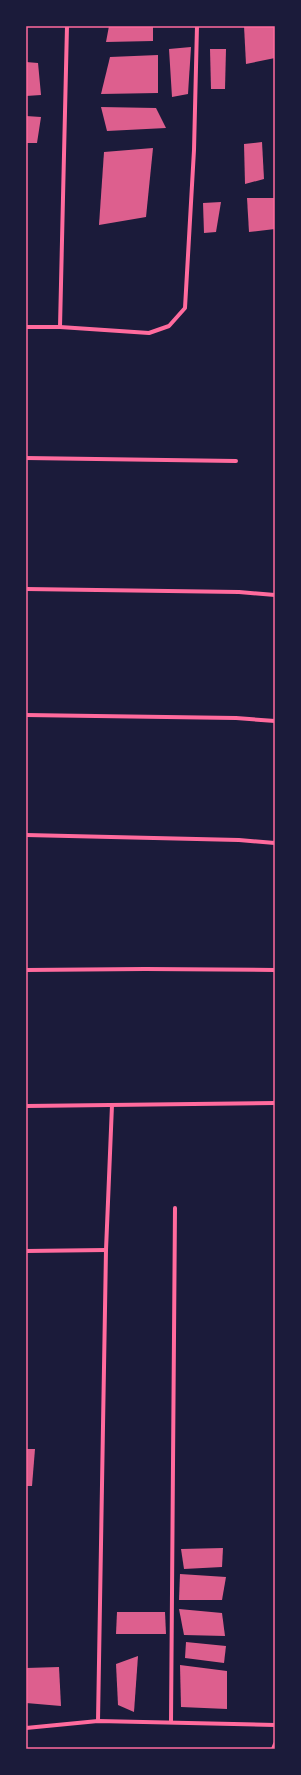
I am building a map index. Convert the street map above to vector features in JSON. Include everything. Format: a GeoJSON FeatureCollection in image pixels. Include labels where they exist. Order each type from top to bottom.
{"type":"FeatureCollection","features":[{"type":"Feature","properties":{"kind":"street"},"geometry":{"type":"LineString","coordinates":[[60,327],[67,26]]}},
{"type":"Feature","properties":{"kind":"street"},"geometry":{"type":"LineString","coordinates":[[26,327],[60,327],[148,333],[169,326],[185,308],[194,150],[197,26]]}},
{"type":"Feature","properties":{"kind":"street"},"geometry":{"type":"LineString","coordinates":[[26,458],[236,461]]}},
{"type":"Feature","properties":{"kind":"street"},"geometry":{"type":"LineString","coordinates":[[26,589],[239,592],[275,596]]}},
{"type":"Feature","properties":{"kind":"street"},"geometry":{"type":"LineString","coordinates":[[26,715],[236,718],[275,721]]}},
{"type":"Feature","properties":{"kind":"street"},"geometry":{"type":"LineString","coordinates":[[26,835],[239,840],[275,843]]}},
{"type":"Feature","properties":{"kind":"street"},"geometry":{"type":"LineString","coordinates":[[26,970],[275,970]]}},
{"type":"Feature","properties":{"kind":"street"},"geometry":{"type":"LineString","coordinates":[[26,1106],[275,1103]]}},
{"type":"Feature","properties":{"kind":"street"},"geometry":{"type":"LineString","coordinates":[[98,1721],[106,1250],[112,1105]]}},
{"type":"Feature","properties":{"kind":"street"},"geometry":{"type":"LineString","coordinates":[[171,1722],[175,1208]]}},
{"type":"Feature","properties":{"kind":"street"},"geometry":{"type":"LineString","coordinates":[[26,1250],[106,1250]]}},
{"type":"Feature","properties":{"kind":"street"},"geometry":{"type":"LineString","coordinates":[[26,1728],[98,1721],[275,1725]]}},
{"type":"Feature","properties":{"kind":"street"},"geometry":{"type":"LineString","coordinates":[[273,1749],[275,1744]]}},
{"type":"Feature","properties":{"kind":"building"},"geometry":{"type":"Polygon","coordinates":[[[109,26],[153,26],[153,41],[106,42],[109,26]]]}},
{"type":"Feature","properties":{"kind":"building"},"geometry":{"type":"Polygon","coordinates":[[[244,26],[275,26],[275,58],[246,64],[244,26]]]}},
{"type":"Feature","properties":{"kind":"building"},"geometry":{"type":"Polygon","coordinates":[[[191,47],[188,94],[172,97],[169,49],[191,47]]]}},
{"type":"Feature","properties":{"kind":"building"},"geometry":{"type":"Polygon","coordinates":[[[210,49],[226,49],[225,89],[211,89],[210,49]]]}},
{"type":"Feature","properties":{"kind":"building"},"geometry":{"type":"Polygon","coordinates":[[[158,55],[158,93],[101,94],[110,57],[158,55]]]}},
{"type":"Feature","properties":{"kind":"building"},"geometry":{"type":"Polygon","coordinates":[[[26,62],[38,63],[41,95],[26,96],[26,62]]]}},
{"type":"Feature","properties":{"kind":"building"},"geometry":{"type":"Polygon","coordinates":[[[101,107],[156,108],[166,128],[107,131],[101,107]]]}},
{"type":"Feature","properties":{"kind":"building"},"geometry":{"type":"Polygon","coordinates":[[[26,116],[41,117],[37,143],[26,143],[26,116]]]}},
{"type":"Feature","properties":{"kind":"building"},"geometry":{"type":"Polygon","coordinates":[[[262,142],[264,179],[245,184],[244,144],[262,142]]]}},
{"type":"Feature","properties":{"kind":"building"},"geometry":{"type":"Polygon","coordinates":[[[153,148],[146,217],[99,225],[104,152],[153,148]]]}},
{"type":"Feature","properties":{"kind":"building"},"geometry":{"type":"Polygon","coordinates":[[[247,198],[275,198],[275,229],[249,232],[247,198]]]}},
{"type":"Feature","properties":{"kind":"building"},"geometry":{"type":"Polygon","coordinates":[[[221,202],[216,232],[204,233],[203,203],[221,202]]]}},
{"type":"Feature","properties":{"kind":"building"},"geometry":{"type":"Polygon","coordinates":[[[26,1449],[35,1449],[32,1486],[26,1486],[26,1449]]]}},
{"type":"Feature","properties":{"kind":"building"},"geometry":{"type":"Polygon","coordinates":[[[223,1548],[222,1567],[184,1569],[181,1549],[223,1548]]]}},
{"type":"Feature","properties":{"kind":"building"},"geometry":{"type":"Polygon","coordinates":[[[180,1574],[226,1577],[222,1600],[179,1600],[180,1574]]]}},
{"type":"Feature","properties":{"kind":"building"},"geometry":{"type":"Polygon","coordinates":[[[179,1609],[222,1613],[225,1636],[184,1635],[179,1609]]]}},
{"type":"Feature","properties":{"kind":"building"},"geometry":{"type":"Polygon","coordinates":[[[117,1612],[165,1612],[166,1634],[116,1634],[117,1612]]]}},
{"type":"Feature","properties":{"kind":"building"},"geometry":{"type":"Polygon","coordinates":[[[186,1642],[226,1646],[224,1663],[185,1658],[186,1642]]]}},
{"type":"Feature","properties":{"kind":"building"},"geometry":{"type":"Polygon","coordinates":[[[138,1656],[134,1712],[118,1705],[116,1664],[138,1656]]]}},
{"type":"Feature","properties":{"kind":"building"},"geometry":{"type":"Polygon","coordinates":[[[180,1665],[227,1671],[227,1709],[181,1707],[180,1665]]]}},
{"type":"Feature","properties":{"kind":"building"},"geometry":{"type":"Polygon","coordinates":[[[59,1667],[61,1706],[26,1703],[26,1668],[59,1667]]]}}]}
